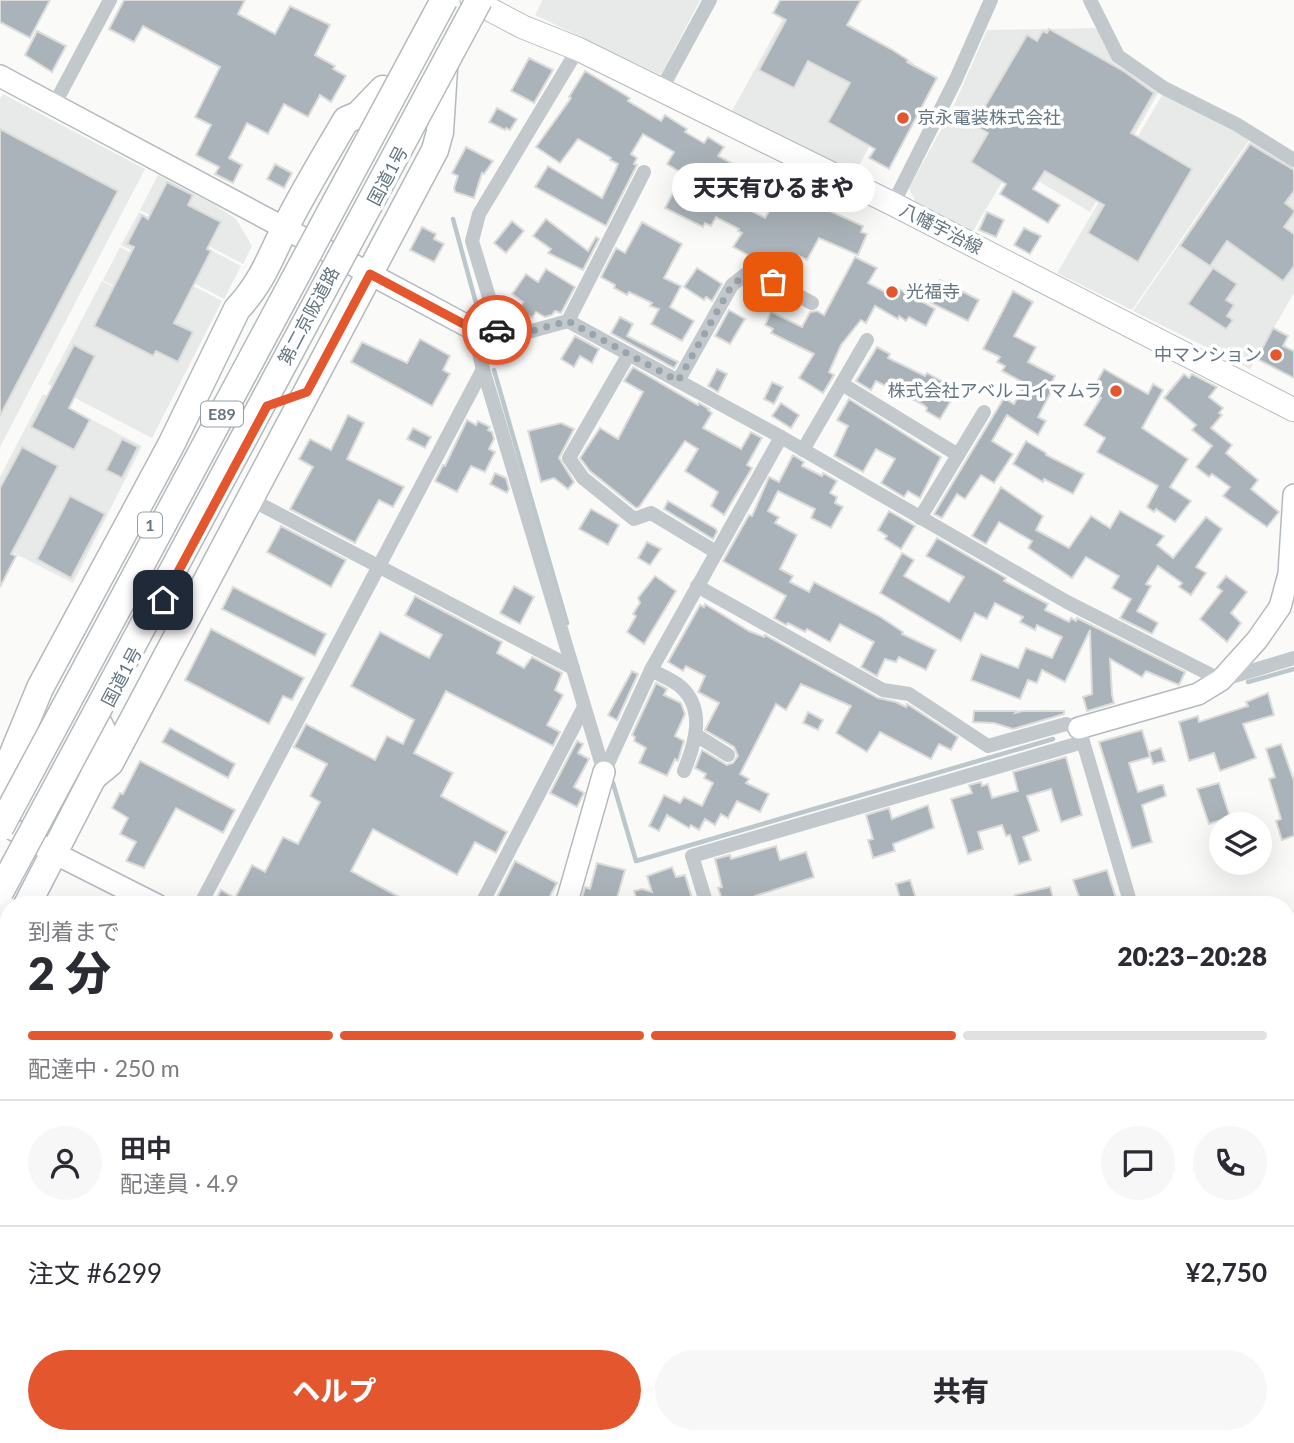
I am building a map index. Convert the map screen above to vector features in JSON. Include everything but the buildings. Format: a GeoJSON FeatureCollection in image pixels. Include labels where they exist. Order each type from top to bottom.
{"type":"FeatureCollection","features":[{"type":"Feature","properties":{"kind":"highway","name":"1"},"geometry":{"type":"LineString","coordinates":[[0,814],[218,400],[294,233],[383,89],[430,0]]}},
{"type":"Feature","properties":{"kind":"highway","name":"第二京阪道路"},"geometry":{"type":"LineString","coordinates":[[0,828],[444,0]]}},
{"type":"Feature","properties":{"kind":"highway","name":"第二京阪道路"},"geometry":{"type":"LineString","coordinates":[[0,892],[477,1]]}},
{"type":"Feature","properties":{"kind":"highway","name":"国道1号"},"geometry":{"type":"LineString","coordinates":[[9,896],[45,847],[98,722],[344,260],[477,1]]}},
{"type":"Feature","properties":{"kind":"highway"},"geometry":{"type":"LineString","coordinates":[[93,777],[110,763],[435,150],[440,132],[444,69]]}},
{"type":"Feature","properties":{"kind":"highway"},"geometry":{"type":"LineString","coordinates":[[218,400],[229,345],[252,293],[294,233]]}},
{"type":"Feature","properties":{"kind":"highway"},"geometry":{"type":"LineString","coordinates":[[0,785],[40,688],[171,445],[237,309],[252,293]]}},
{"type":"Feature","properties":{"kind":"highway"},"geometry":{"type":"LineString","coordinates":[[267,406],[307,392]]}},
{"type":"Feature","properties":{"kind":"highway"},"geometry":{"type":"LineString","coordinates":[[23,728],[39,718],[65,688]]}},
{"type":"Feature","properties":{"kind":"highway"},"geometry":{"type":"LineString","coordinates":[[30,896],[45,847],[93,777],[106,738],[98,722]]}},
{"type":"Feature","properties":{"kind":"main road","name":"八幡宇治線"},"geometry":{"type":"LineString","coordinates":[[477,1],[523,27],[578,49],[893,204],[1294,410]]}},
{"type":"Feature","properties":{"kind":"street"},"geometry":{"type":"LineString","coordinates":[[54,105],[110,0]]}},
{"type":"Feature","properties":{"kind":"street"},"geometry":{"type":"LineString","coordinates":[[661,90],[710,0]]}},
{"type":"Feature","properties":{"kind":"street"},"geometry":{"type":"LineString","coordinates":[[893,204],[956,79],[991,0]]}},
{"type":"Feature","properties":{"kind":"street"},"geometry":{"type":"LineString","coordinates":[[1090,0],[1118,56],[1164,88],[1236,124],[1294,160]]}},
{"type":"Feature","properties":{"kind":"street"},"geometry":{"type":"LineString","coordinates":[[499,330],[472,240],[479,214],[578,49]]}},
{"type":"Feature","properties":{"kind":"street"},"geometry":{"type":"LineString","coordinates":[[0,76],[473,329],[528,332],[568,321],[781,437],[1067,603],[1221,680]]}},
{"type":"Feature","properties":{"kind":"street"},"geometry":{"type":"LineString","coordinates":[[568,321],[644,172]]}},
{"type":"Feature","properties":{"kind":"street"},"geometry":{"type":"LineString","coordinates":[[678,381],[732,285],[746,274],[773,282],[812,303]]}},
{"type":"Feature","properties":{"kind":"street"},"geometry":{"type":"LineString","coordinates":[[473,329],[604,772]]}},
{"type":"Feature","properties":{"kind":"street"},"geometry":{"type":"LineString","coordinates":[[803,450],[867,340]]}},
{"type":"Feature","properties":{"kind":"street"},"geometry":{"type":"LineString","coordinates":[[629,354],[569,458],[583,478],[634,519],[651,513],[716,552]]}},
{"type":"Feature","properties":{"kind":"street"},"geometry":{"type":"LineString","coordinates":[[205,896],[483,369]]}},
{"type":"Feature","properties":{"kind":"street"},"geometry":{"type":"LineString","coordinates":[[842,384],[958,455]]}},
{"type":"Feature","properties":{"kind":"street"},"geometry":{"type":"LineString","coordinates":[[920,518],[984,412]]}},
{"type":"Feature","properties":{"kind":"street"},"geometry":{"type":"LineString","coordinates":[[569,896],[604,772],[651,670],[781,437]]}},
{"type":"Feature","properties":{"kind":"street"},"geometry":{"type":"LineString","coordinates":[[1221,680],[1257,640],[1280,607],[1289,574],[1294,495]]}},
{"type":"Feature","properties":{"kind":"street"},"geometry":{"type":"LineString","coordinates":[[250,499],[573,668]]}},
{"type":"Feature","properties":{"kind":"street"},"geometry":{"type":"LineString","coordinates":[[697,586],[883,690],[909,694],[988,746],[1066,724],[1081,735],[1128,896]]}},
{"type":"Feature","properties":{"kind":"street"},"geometry":{"type":"LineString","coordinates":[[704,896],[692,856],[1081,735],[1198,694],[1221,680],[1294,659]]}},
{"type":"Feature","properties":{"kind":"street"},"geometry":{"type":"LineString","coordinates":[[651,670],[681,687],[695,708],[696,742],[684,771]]}},
{"type":"Feature","properties":{"kind":"street"},"geometry":{"type":"LineString","coordinates":[[486,896],[584,707]]}},
{"type":"Feature","properties":{"kind":"street"},"geometry":{"type":"LineString","coordinates":[[696,735],[728,755]]}},
{"type":"Feature","properties":{"kind":"street"},"geometry":{"type":"LineString","coordinates":[[0,822],[140,896]]}},
{"type":"Feature","properties":{"kind":"shaded area"},"geometry":{"type":"Polygon","coordinates":[[[543,0],[700,0],[661,75],[535,15],[543,0]]]}},
{"type":"Feature","properties":{"kind":"shaded area"},"geometry":{"type":"Polygon","coordinates":[[[793,0],[808,0],[914,63],[855,173],[732,111],[793,0]]]}},
{"type":"Feature","properties":{"kind":"shaded area"},"geometry":{"type":"Polygon","coordinates":[[[1100,28],[1160,90],[1090,212],[1012,165],[973,231],[915,201],[909,188],[952,110],[987,30],[1100,28]]]}},
{"type":"Feature","properties":{"kind":"shaded area"},"geometry":{"type":"Polygon","coordinates":[[[1164,92],[1252,136],[1132,310],[1057,273],[1164,92]]]}},
{"type":"Feature","properties":{"kind":"shaded area"},"geometry":{"type":"Polygon","coordinates":[[[3,94],[145,169],[0,447],[0,99],[3,94]]]}},
{"type":"Feature","properties":{"kind":"shaded area"},"geometry":{"type":"Polygon","coordinates":[[[1253,137],[1286,158],[1244,221],[1287,159],[1294,164],[1294,293],[1250,369],[1133,311],[1253,137]]]}},
{"type":"Feature","properties":{"kind":"shaded area"},"geometry":{"type":"Polygon","coordinates":[[[158,175],[236,219],[252,246],[243,264],[140,210],[158,175]]]}},
{"type":"Feature","properties":{"kind":"shaded area"},"geometry":{"type":"Polygon","coordinates":[[[139,212],[241,266],[224,299],[121,245],[139,212]]]}},
{"type":"Feature","properties":{"kind":"shaded area"},"geometry":{"type":"Polygon","coordinates":[[[120,247],[222,301],[152,438],[48,384],[102,281],[169,316],[103,280],[120,247]]]}},
{"type":"Feature","properties":{"kind":"shaded area"},"geometry":{"type":"Polygon","coordinates":[[[43,394],[142,446],[73,583],[0,546],[0,477],[43,394]]]}},
{"type":"Feature","properties":{"kind":"waterway"},"geometry":{"type":"LineString","coordinates":[[453,219],[479,314]]}},
{"type":"Feature","properties":{"kind":"waterway"},"geometry":{"type":"LineString","coordinates":[[494,370],[567,623]]}},
{"type":"Feature","properties":{"kind":"waterway"},"geometry":{"type":"LineString","coordinates":[[1248,682],[1294,669]]}},
{"type":"Feature","properties":{"kind":"waterway"},"geometry":{"type":"LineString","coordinates":[[613,783],[636,861],[1053,739]]}},
{"type":"Feature","properties":{"kind":"way so far"},"geometry":{"type":"LineString","coordinates":[[497,330],[528,332],[568,321],[678,381],[732,285],[746,274],[773,282]]}},
{"type":"Feature","properties":{"kind":"place","name":"京永電装株式会社"},"geometry":{"type":"Point","coordinates":[903,118]}},
{"type":"Feature","properties":{"kind":"place","name":"天天有ひるまや"},"geometry":{"type":"Point","coordinates":[773,282]}},
{"type":"Feature","properties":{"kind":"place","name":"光福寺"},"geometry":{"type":"Point","coordinates":[892,292]}},
{"type":"Feature","properties":{"kind":"place","name":"中マンション"},"geometry":{"type":"Point","coordinates":[1276,355]}},
{"type":"Feature","properties":{"kind":"place","name":"株式会社アベルコイマムラ"},"geometry":{"type":"Point","coordinates":[1116,391]}},
{"type":"Feature","properties":{"kind":"route"},"geometry":{"type":"LineString","coordinates":[[163,600],[267,406],[307,392],[370,274],[473,329],[497,330]]}}]}
